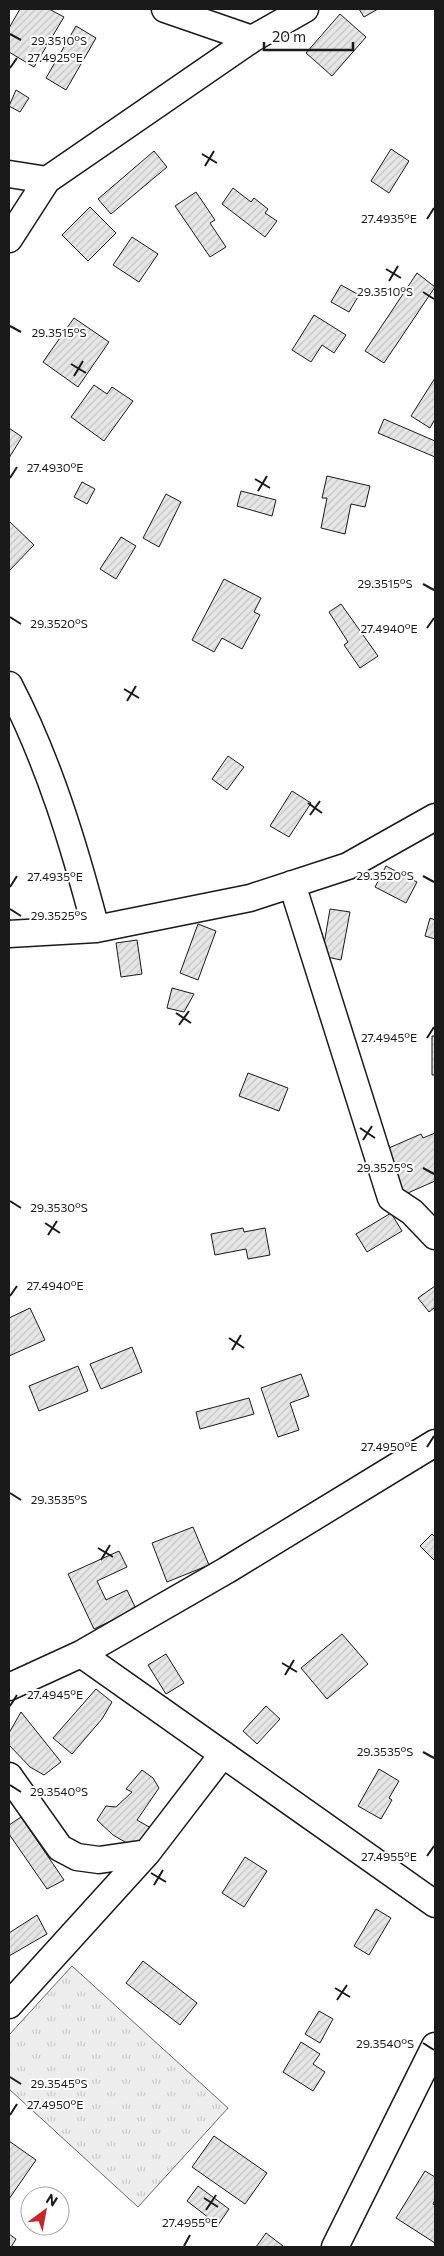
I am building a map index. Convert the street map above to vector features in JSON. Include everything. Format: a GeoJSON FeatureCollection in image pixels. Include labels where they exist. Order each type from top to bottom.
{"type":"FeatureCollection","features":[{"type":"Feature","properties":{"kind":"street"},"geometry":{"type":"LineString","coordinates":[[165,9],[252,39]]}},
{"type":"Feature","properties":{"kind":"street"},"geometry":{"type":"LineString","coordinates":[[9,239],[47,180],[252,39],[306,9]]}},
{"type":"Feature","properties":{"kind":"street"},"geometry":{"type":"LineString","coordinates":[[9,174],[47,180]]}},
{"type":"Feature","properties":{"kind":"street"},"geometry":{"type":"LineString","coordinates":[[9,685],[21,709],[71,834],[96,929]]}},
{"type":"Feature","properties":{"kind":"street"},"geometry":{"type":"LineString","coordinates":[[9,934],[96,929],[250,898],[348,866],[435,817]]}},
{"type":"Feature","properties":{"kind":"street"},"geometry":{"type":"LineString","coordinates":[[292,884],[391,1198],[412,1212],[435,1236]]}},
{"type":"Feature","properties":{"kind":"street"},"geometry":{"type":"LineString","coordinates":[[9,1687],[81,1654],[227,1570],[435,1443]]}},
{"type":"Feature","properties":{"kind":"street"},"geometry":{"type":"LineString","coordinates":[[81,1654],[435,1904]]}},
{"type":"Feature","properties":{"kind":"street"},"geometry":{"type":"LineString","coordinates":[[9,2005],[146,1853],[224,1754]]}},
{"type":"Feature","properties":{"kind":"street"},"geometry":{"type":"LineString","coordinates":[[9,1776],[60,1848],[77,1857],[99,1860],[146,1853]]}},
{"type":"Feature","properties":{"kind":"street"},"geometry":{"type":"LineString","coordinates":[[335,2247],[435,2046]]}},
{"type":"Feature","properties":{"kind":"green space"},"geometry":{"type":"Polygon","coordinates":[[[72,1966],[228,2108],[138,2207],[9,2089],[9,2035],[72,1966]]]}},
{"type":"Feature","properties":{"kind":"building"},"geometry":{"type":"Polygon","coordinates":[[[20,9],[49,9],[64,17],[34,67],[9,52],[9,28],[20,9]]]}},
{"type":"Feature","properties":{"kind":"building"},"geometry":{"type":"Polygon","coordinates":[[[359,9],[378,9],[364,17],[359,9]]]}},
{"type":"Feature","properties":{"kind":"building"},"geometry":{"type":"Polygon","coordinates":[[[340,14],[366,37],[332,76],[306,53],[340,14]]]}},
{"type":"Feature","properties":{"kind":"building"},"geometry":{"type":"Polygon","coordinates":[[[76,26],[96,38],[66,90],[46,78],[76,26]]]}},
{"type":"Feature","properties":{"kind":"building"},"geometry":{"type":"Polygon","coordinates":[[[16,90],[29,98],[20,112],[9,106],[16,90]]]}},
{"type":"Feature","properties":{"kind":"building"},"geometry":{"type":"Polygon","coordinates":[[[391,149],[409,161],[389,193],[371,181],[391,149]]]}},
{"type":"Feature","properties":{"kind":"building"},"geometry":{"type":"Polygon","coordinates":[[[154,151],[167,167],[111,214],[98,199],[154,151]]]}},
{"type":"Feature","properties":{"kind":"building"},"geometry":{"type":"Polygon","coordinates":[[[233,188],[251,202],[254,198],[268,209],[265,213],[277,221],[265,237],[222,204],[233,188]]]}},
{"type":"Feature","properties":{"kind":"building"},"geometry":{"type":"Polygon","coordinates":[[[196,192],[215,220],[210,223],[226,247],[210,257],[175,206],[196,192]]]}},
{"type":"Feature","properties":{"kind":"building"},"geometry":{"type":"Polygon","coordinates":[[[90,207],[116,233],[88,261],[62,235],[90,207]]]}},
{"type":"Feature","properties":{"kind":"building"},"geometry":{"type":"Polygon","coordinates":[[[132,237],[158,254],[139,282],[113,265],[132,237]]]}},
{"type":"Feature","properties":{"kind":"building"},"geometry":{"type":"Polygon","coordinates":[[[417,273],[435,287],[384,363],[365,351],[417,273]]]}},
{"type":"Feature","properties":{"kind":"building"},"geometry":{"type":"Polygon","coordinates":[[[341,285],[359,295],[349,312],[331,302],[341,285]]]}},
{"type":"Feature","properties":{"kind":"building"},"geometry":{"type":"Polygon","coordinates":[[[314,315],[346,335],[334,353],[322,345],[311,362],[292,350],[314,315]]]}},
{"type":"Feature","properties":{"kind":"building"},"geometry":{"type":"Polygon","coordinates":[[[74,318],[109,342],[78,387],[43,362],[74,318]]]}},
{"type":"Feature","properties":{"kind":"building"},"geometry":{"type":"Polygon","coordinates":[[[435,378],[435,419],[430,428],[411,416],[435,378]]]}},
{"type":"Feature","properties":{"kind":"building"},"geometry":{"type":"Polygon","coordinates":[[[94,385],[107,394],[112,387],[133,401],[104,441],[71,417],[94,385]]]}},
{"type":"Feature","properties":{"kind":"building"},"geometry":{"type":"Polygon","coordinates":[[[384,419],[435,441],[435,457],[378,433],[384,419]]]}},
{"type":"Feature","properties":{"kind":"building"},"geometry":{"type":"Polygon","coordinates":[[[9,428],[22,437],[9,458],[9,428]]]}},
{"type":"Feature","properties":{"kind":"building"},"geometry":{"type":"Polygon","coordinates":[[[327,476],[370,486],[365,507],[351,504],[345,534],[321,528],[327,498],[322,498],[327,476]]]}},
{"type":"Feature","properties":{"kind":"building"},"geometry":{"type":"Polygon","coordinates":[[[82,482],[95,489],[87,504],[74,497],[82,482]]]}},
{"type":"Feature","properties":{"kind":"building"},"geometry":{"type":"Polygon","coordinates":[[[241,491],[276,500],[272,516],[237,506],[241,491]]]}},
{"type":"Feature","properties":{"kind":"building"},"geometry":{"type":"Polygon","coordinates":[[[166,494],[181,502],[159,547],[143,538],[166,494]]]}},
{"type":"Feature","properties":{"kind":"building"},"geometry":{"type":"Polygon","coordinates":[[[9,521],[34,545],[9,571],[9,521]]]}},
{"type":"Feature","properties":{"kind":"building"},"geometry":{"type":"Polygon","coordinates":[[[121,537],[136,546],[116,579],[100,569],[121,537]]]}},
{"type":"Feature","properties":{"kind":"building"},"geometry":{"type":"Polygon","coordinates":[[[224,579],[261,598],[254,612],[260,615],[242,649],[222,638],[214,652],[192,640],[224,579]]]}},
{"type":"Feature","properties":{"kind":"building"},"geometry":{"type":"Polygon","coordinates":[[[341,604],[378,656],[360,668],[344,645],[348,642],[329,612],[341,604]]]}},
{"type":"Feature","properties":{"kind":"building"},"geometry":{"type":"Polygon","coordinates":[[[228,756],[244,767],[227,790],[212,779],[228,756]]]}},
{"type":"Feature","properties":{"kind":"building"},"geometry":{"type":"Polygon","coordinates":[[[292,791],[311,803],[289,837],[270,826],[292,791]]]}},
{"type":"Feature","properties":{"kind":"building"},"geometry":{"type":"Polygon","coordinates":[[[386,866],[417,882],[406,903],[375,887],[386,866]]]}},
{"type":"Feature","properties":{"kind":"building"},"geometry":{"type":"Polygon","coordinates":[[[330,909],[350,912],[341,960],[322,956],[330,909]]]}},
{"type":"Feature","properties":{"kind":"building"},"geometry":{"type":"Polygon","coordinates":[[[430,918],[435,920],[435,939],[425,936],[430,918]]]}},
{"type":"Feature","properties":{"kind":"building"},"geometry":{"type":"Polygon","coordinates":[[[198,924],[216,931],[198,980],[180,973],[198,924]]]}},
{"type":"Feature","properties":{"kind":"building"},"geometry":{"type":"Polygon","coordinates":[[[137,940],[142,974],[121,977],[116,943],[137,940]]]}},
{"type":"Feature","properties":{"kind":"building"},"geometry":{"type":"Polygon","coordinates":[[[172,988],[194,994],[184,1012],[167,1008],[172,988]]]}},
{"type":"Feature","properties":{"kind":"building"},"geometry":{"type":"Polygon","coordinates":[[[432,1036],[435,1036],[435,1075],[432,1075],[432,1036]]]}},
{"type":"Feature","properties":{"kind":"building"},"geometry":{"type":"Polygon","coordinates":[[[248,1073],[288,1088],[279,1111],[239,1096],[248,1073]]]}},
{"type":"Feature","properties":{"kind":"building"},"geometry":{"type":"Polygon","coordinates":[[[435,1133],[435,1181],[401,1196],[382,1151],[421,1134],[423,1138],[435,1133]]]}},
{"type":"Feature","properties":{"kind":"building"},"geometry":{"type":"Polygon","coordinates":[[[391,1213],[402,1231],[367,1252],[356,1234],[391,1213]]]}},
{"type":"Feature","properties":{"kind":"building"},"geometry":{"type":"Polygon","coordinates":[[[243,1228],[244,1232],[265,1228],[270,1255],[248,1259],[246,1249],[215,1255],[211,1234],[243,1228]]]}},
{"type":"Feature","properties":{"kind":"building"},"geometry":{"type":"Polygon","coordinates":[[[435,1286],[435,1307],[429,1312],[418,1298],[435,1286]]]}},
{"type":"Feature","properties":{"kind":"building"},"geometry":{"type":"Polygon","coordinates":[[[30,1308],[45,1340],[9,1356],[9,1318],[30,1308]]]}},
{"type":"Feature","properties":{"kind":"building"},"geometry":{"type":"Polygon","coordinates":[[[132,1347],[142,1372],[101,1389],[90,1364],[132,1347]]]}},
{"type":"Feature","properties":{"kind":"building"},"geometry":{"type":"Polygon","coordinates":[[[78,1366],[88,1391],[39,1411],[29,1386],[78,1366]]]}},
{"type":"Feature","properties":{"kind":"building"},"geometry":{"type":"Polygon","coordinates":[[[301,1374],[309,1396],[290,1403],[299,1430],[278,1437],[261,1388],[301,1374]]]}},
{"type":"Feature","properties":{"kind":"building"},"geometry":{"type":"Polygon","coordinates":[[[249,1398],[254,1414],[200,1429],[196,1412],[249,1398]]]}},
{"type":"Feature","properties":{"kind":"building"},"geometry":{"type":"Polygon","coordinates":[[[193,1527],[209,1565],[167,1582],[152,1543],[193,1527]]]}},
{"type":"Feature","properties":{"kind":"building"},"geometry":{"type":"Polygon","coordinates":[[[432,1534],[435,1537],[435,1561],[420,1546],[432,1534]]]}},
{"type":"Feature","properties":{"kind":"building"},"geometry":{"type":"Polygon","coordinates":[[[119,1551],[127,1567],[97,1581],[106,1600],[127,1590],[136,1609],[94,1629],[68,1574],[119,1551]]]}},
{"type":"Feature","properties":{"kind":"building"},"geometry":{"type":"Polygon","coordinates":[[[342,1634],[368,1664],[327,1699],[301,1668],[342,1634]]]}},
{"type":"Feature","properties":{"kind":"building"},"geometry":{"type":"Polygon","coordinates":[[[166,1654],[184,1683],[166,1694],[148,1665],[166,1654]]]}},
{"type":"Feature","properties":{"kind":"building"},"geometry":{"type":"Polygon","coordinates":[[[96,1689],[112,1702],[102,1719],[72,1754],[53,1738],[96,1689]]]}},
{"type":"Feature","properties":{"kind":"building"},"geometry":{"type":"Polygon","coordinates":[[[266,1706],[280,1719],[257,1744],[243,1731],[266,1706]]]}},
{"type":"Feature","properties":{"kind":"building"},"geometry":{"type":"Polygon","coordinates":[[[21,1712],[61,1762],[44,1775],[30,1767],[9,1745],[9,1733],[21,1712]]]}},
{"type":"Feature","properties":{"kind":"building"},"geometry":{"type":"Polygon","coordinates":[[[379,1769],[399,1781],[389,1798],[392,1800],[381,1819],[358,1806],[379,1769]]]}},
{"type":"Feature","properties":{"kind":"building"},"geometry":{"type":"Polygon","coordinates":[[[142,1770],[153,1778],[159,1788],[137,1820],[151,1828],[137,1849],[113,1835],[97,1820],[106,1806],[116,1807],[132,1792],[126,1789],[142,1770]]]}},
{"type":"Feature","properties":{"kind":"building"},"geometry":{"type":"Polygon","coordinates":[[[21,1817],[64,1880],[47,1889],[9,1834],[9,1825],[21,1817]]]}},
{"type":"Feature","properties":{"kind":"building"},"geometry":{"type":"Polygon","coordinates":[[[245,1857],[267,1871],[244,1907],[222,1893],[245,1857]]]}},
{"type":"Feature","properties":{"kind":"building"},"geometry":{"type":"Polygon","coordinates":[[[376,1909],[391,1918],[369,1955],[354,1946],[376,1909]]]}},
{"type":"Feature","properties":{"kind":"building"},"geometry":{"type":"Polygon","coordinates":[[[37,1915],[47,1934],[9,1956],[9,1933],[37,1915]]]}},
{"type":"Feature","properties":{"kind":"building"},"geometry":{"type":"Polygon","coordinates":[[[143,1961],[197,2003],[180,2025],[126,1983],[143,1961]]]}},
{"type":"Feature","properties":{"kind":"building"},"geometry":{"type":"Polygon","coordinates":[[[319,2011],[333,2019],[320,2043],[305,2034],[319,2011]]]}},
{"type":"Feature","properties":{"kind":"building"},"geometry":{"type":"Polygon","coordinates":[[[301,2042],[320,2054],[313,2064],[325,2072],[313,2091],[283,2072],[301,2042]]]}},
{"type":"Feature","properties":{"kind":"building"},"geometry":{"type":"Polygon","coordinates":[[[214,2136],[267,2173],[245,2204],[192,2167],[214,2136]]]}},
{"type":"Feature","properties":{"kind":"building"},"geometry":{"type":"Polygon","coordinates":[[[9,2141],[36,2160],[9,2199],[9,2141]]]}},
{"type":"Feature","properties":{"kind":"building"},"geometry":{"type":"Polygon","coordinates":[[[425,2171],[435,2177],[435,2200],[433,2204],[435,2206],[435,2243],[396,2218],[425,2171]]]}},
{"type":"Feature","properties":{"kind":"building"},"geometry":{"type":"Polygon","coordinates":[[[198,2186],[229,2209],[218,2225],[187,2201],[198,2186]]]}},
{"type":"Feature","properties":{"kind":"building"},"geometry":{"type":"Polygon","coordinates":[[[266,2233],[283,2246],[256,2247],[266,2233]]]}},
{"type":"Feature","properties":{"kind":"building"},"geometry":{"type":"Polygon","coordinates":[[[9,2234],[16,2239],[11,2247],[9,2247],[9,2234]]]}}]}
